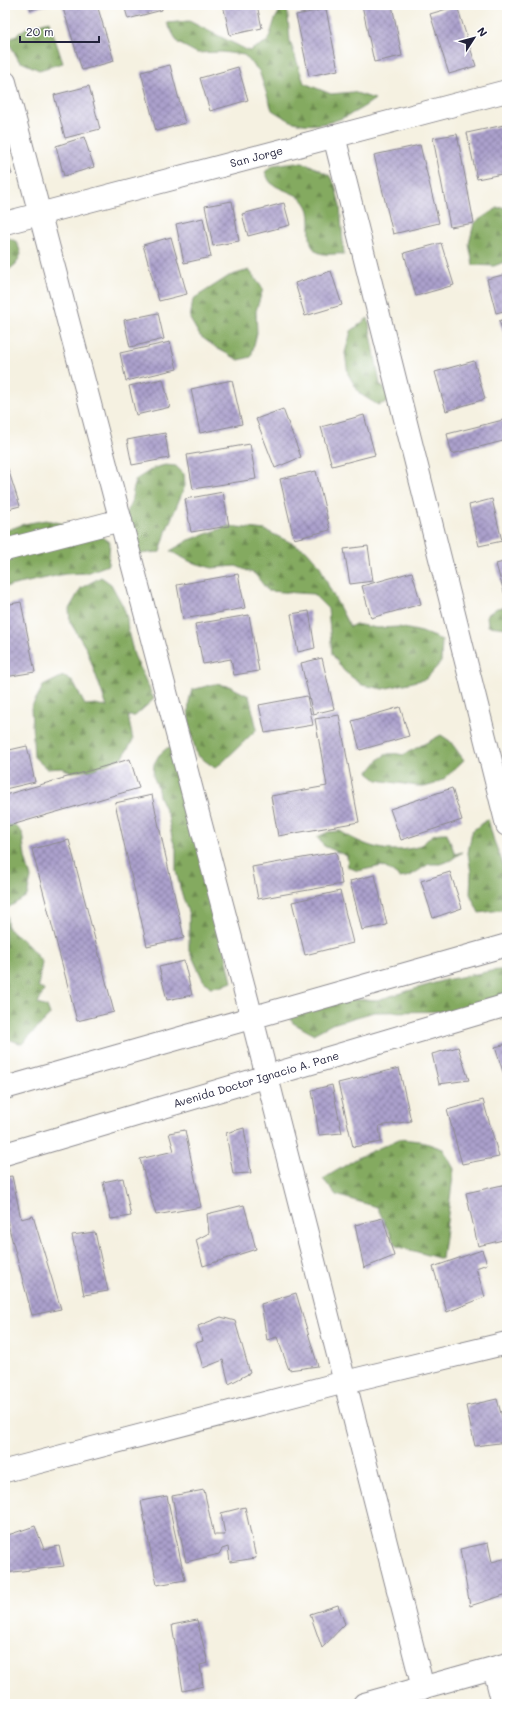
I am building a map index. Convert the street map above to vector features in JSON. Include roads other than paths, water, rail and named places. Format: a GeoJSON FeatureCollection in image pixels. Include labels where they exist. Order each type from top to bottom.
{"type":"FeatureCollection","features":[{"type":"Feature","properties":{"kind":"street"},"geometry":{"type":"LineString","coordinates":[[5,82],[252,1018],[423,1688]]}},
{"type":"Feature","properties":{"kind":"street","name":"San Jorge"},"geometry":{"type":"LineString","coordinates":[[5,223],[507,91]]}},
{"type":"Feature","properties":{"kind":"street"},"geometry":{"type":"LineString","coordinates":[[334,136],[507,825]]}},
{"type":"Feature","properties":{"kind":"street"},"geometry":{"type":"LineString","coordinates":[[5,550],[121,520]]}},
{"type":"Feature","properties":{"kind":"street"},"geometry":{"type":"LineString","coordinates":[[5,1088],[507,945]]}},
{"type":"Feature","properties":{"kind":"street","name":"Avenida Doctor Ignacio A. Pane"},"geometry":{"type":"LineString","coordinates":[[5,1154],[267,1078],[507,1005]]}},
{"type":"Feature","properties":{"kind":"street"},"geometry":{"type":"LineString","coordinates":[[5,1471],[345,1382],[507,1343]]}},
{"type":"Feature","properties":{"kind":"street"},"geometry":{"type":"LineString","coordinates":[[364,1704],[500,1666],[503,1704]]}}]}
